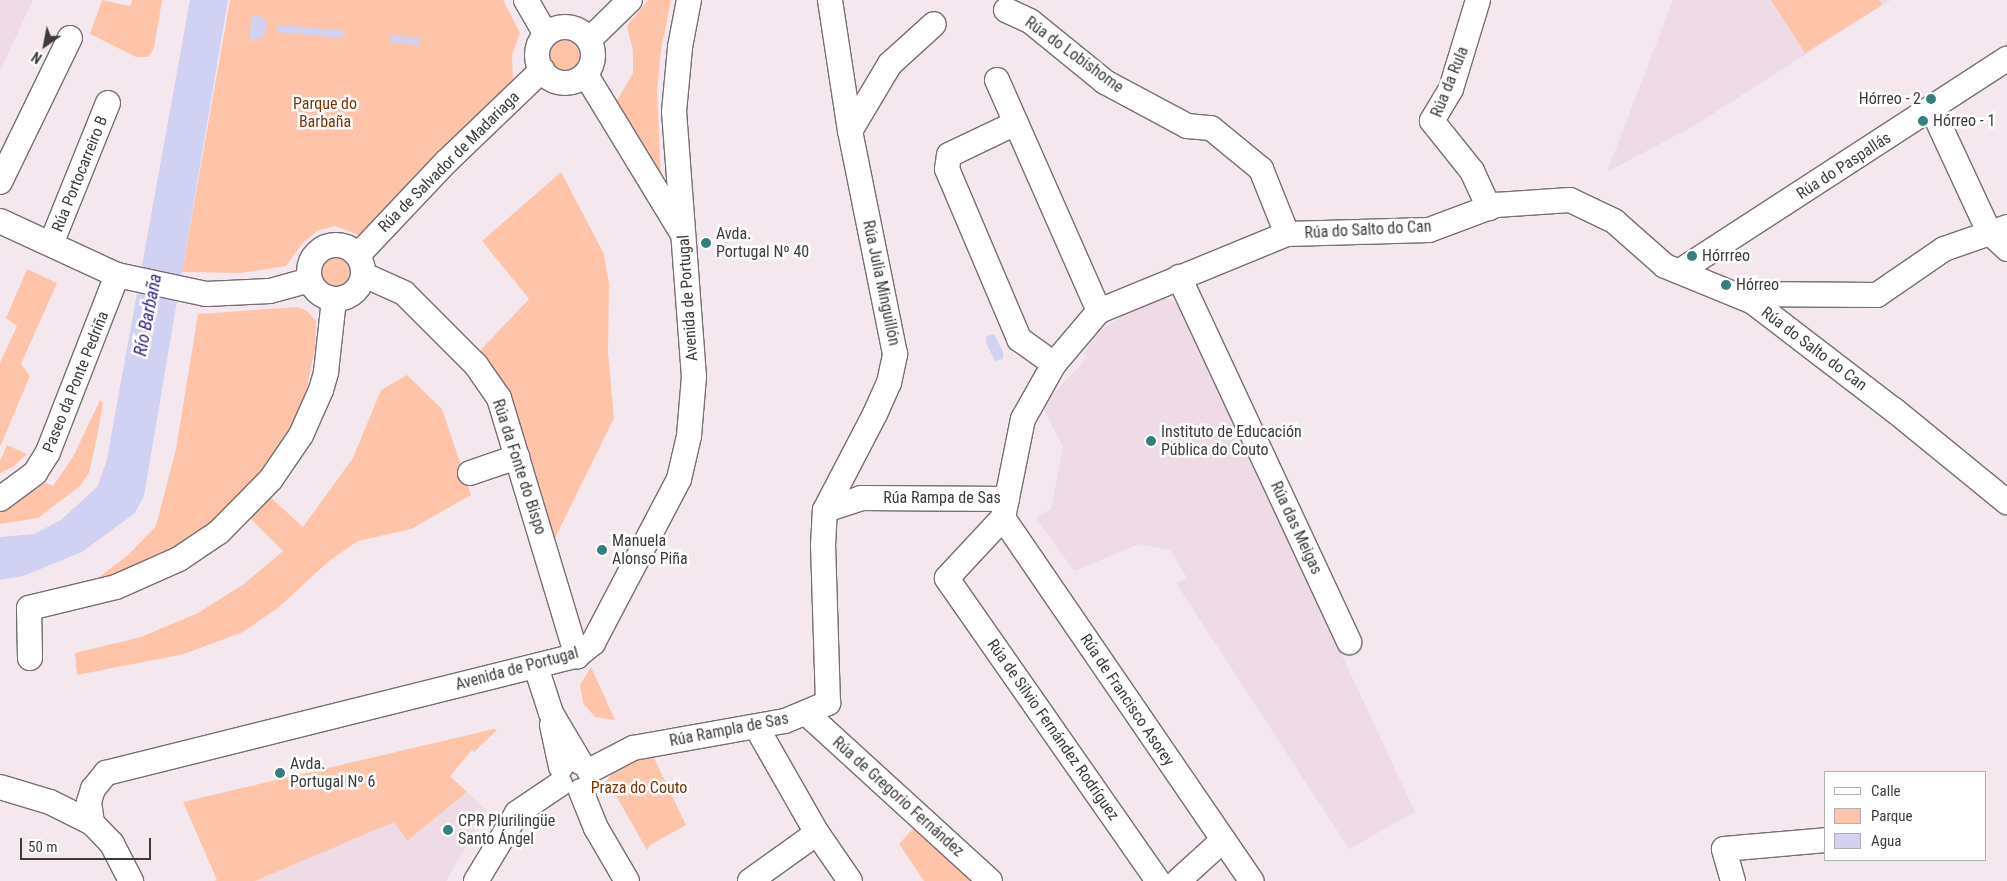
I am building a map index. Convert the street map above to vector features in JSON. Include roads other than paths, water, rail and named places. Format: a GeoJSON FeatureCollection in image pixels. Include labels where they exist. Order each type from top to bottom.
{"type":"FeatureCollection","features":[{"type":"Feature","properties":{"kind":"street"},"geometry":{"type":"LineString","coordinates":[[526,0],[546,34]]}},
{"type":"Feature","properties":{"kind":"street"},"geometry":{"type":"LineString","coordinates":[[589,40],[630,0]]}},
{"type":"Feature","properties":{"kind":"street"},"geometry":{"type":"LineString","coordinates":[[671,207],[675,92],[689,0]]}},
{"type":"Feature","properties":{"kind":"street","name":"Rúa Julia Minguillón"},"geometry":{"type":"LineString","coordinates":[[825,510],[889,383],[895,354],[850,131],[830,0]]}},
{"type":"Feature","properties":{"kind":"street","name":"Rúa da Rula"},"geometry":{"type":"LineString","coordinates":[[1478,0],[1451,89],[1432,121],[1472,172],[1489,208]]}},
{"type":"Feature","properties":{"kind":"street","name":"Rúa do Lobishome"},"geometry":{"type":"LineString","coordinates":[[1006,10],[1030,21],[1105,82],[1187,126],[1210,128],[1262,169],[1287,234]]}},
{"type":"Feature","properties":{"kind":"street"},"geometry":{"type":"LineString","coordinates":[[850,131],[890,64],[934,24]]}},
{"type":"Feature","properties":{"kind":"street"},"geometry":{"type":"LineString","coordinates":[[569,27],[584,33],[589,40],[594,58],[586,75],[563,83],[554,81],[542,70],[537,51],[546,34],[569,27]]}},
{"type":"Feature","properties":{"kind":"street"},"geometry":{"type":"LineString","coordinates":[[0,182],[70,38]]}},
{"type":"Feature","properties":{"kind":"street","name":"Rúa do Paspallás"},"geometry":{"type":"LineString","coordinates":[[1680,271],[2007,59]]}},
{"type":"Feature","properties":{"kind":"street","name":"Rúa de Salvador de Madariaga"},"geometry":{"type":"LineString","coordinates":[[361,265],[447,161],[542,70]]}},
{"type":"Feature","properties":{"kind":"street"},"geometry":{"type":"LineString","coordinates":[[586,75],[671,207]]}},
{"type":"Feature","properties":{"kind":"street"},"geometry":{"type":"LineString","coordinates":[[997,80],[1100,311]]}},
{"type":"Feature","properties":{"kind":"street","name":"Rúa Portocarreiro B"},"geometry":{"type":"LineString","coordinates":[[52,244],[108,103]]}},
{"type":"Feature","properties":{"kind":"street"},"geometry":{"type":"LineString","coordinates":[[1932,109],[2007,249]]}},
{"type":"Feature","properties":{"kind":"street"},"geometry":{"type":"LineString","coordinates":[[1016,124],[949,155],[947,169],[1019,339],[1054,364]]}},
{"type":"Feature","properties":{"kind":"street","name":"Rúa do Salto do Can"},"geometry":{"type":"LineString","coordinates":[[1287,234],[1429,230],[1489,208],[1570,200],[1614,221],[1665,266],[1753,302],[1894,410],[2007,502]]}},
{"type":"Feature","properties":{"kind":"street","name":"Avenida de Portugal"},"geometry":{"type":"LineString","coordinates":[[92,823],[88,802],[93,789],[106,773],[536,667],[577,656],[588,649],[600,632],[679,479],[685,458],[694,377],[683,235],[671,207]]}},
{"type":"Feature","properties":{"kind":"street"},"geometry":{"type":"LineString","coordinates":[[0,221],[116,276],[206,294],[270,291],[310,280]]}},
{"type":"Feature","properties":{"kind":"street"},"geometry":{"type":"LineString","coordinates":[[1728,293],[1778,296],[1834,293],[1877,295],[1944,249],[1998,230]]}},
{"type":"Feature","properties":{"kind":"street","name":"Rúa Rampa de Sas"},"geometry":{"type":"LineString","coordinates":[[825,510],[861,498],[1005,509],[1023,419],[1054,364],[1100,311],[1287,234]]}},
{"type":"Feature","properties":{"kind":"street"},"geometry":{"type":"LineString","coordinates":[[339,245],[361,265],[354,293],[334,300],[319,293],[310,280],[311,264],[319,251],[339,245]]}},
{"type":"Feature","properties":{"kind":"street","name":"Rúa da Fonte do Bispo"},"geometry":{"type":"LineString","coordinates":[[361,265],[404,293],[476,366],[499,398],[577,656]]}},
{"type":"Feature","properties":{"kind":"street","name":"Paseo da Ponte Pedriña"},"geometry":{"type":"LineString","coordinates":[[0,499],[35,472],[48,452],[116,276]]}},
{"type":"Feature","properties":{"kind":"street","name":"Rúa das Meigas"},"geometry":{"type":"LineString","coordinates":[[1179,278],[1349,642]]}},
{"type":"Feature","properties":{"kind":"street"},"geometry":{"type":"LineString","coordinates":[[30,658],[29,608],[116,587],[179,559],[219,532],[272,479],[301,435],[321,390],[326,372],[334,300]]}},
{"type":"Feature","properties":{"kind":"street"},"geometry":{"type":"LineString","coordinates":[[470,473],[517,458]]}},
{"type":"Feature","properties":{"kind":"street","name":"Rúa de Silvio Fernández Rodríguez"},"geometry":{"type":"LineString","coordinates":[[1005,509],[947,578],[1158,881]]}},
{"type":"Feature","properties":{"kind":"street","name":"Rúa de Francisco Asorey"},"geometry":{"type":"LineString","coordinates":[[1005,509],[1252,881]]}},
{"type":"Feature","properties":{"kind":"street","name":"Rúa Rampla de Sas"},"geometry":{"type":"LineString","coordinates":[[476,881],[517,813],[574,775],[633,748],[757,728],[806,713],[828,703],[823,546],[825,510]]}},
{"type":"Feature","properties":{"kind":"street"},"geometry":{"type":"LineString","coordinates":[[536,667],[574,775],[596,828],[627,881]]}},
{"type":"Feature","properties":{"kind":"street","name":"Rúa de Gregorio Fernández"},"geometry":{"type":"LineString","coordinates":[[806,713],[990,881]]}},
{"type":"Feature","properties":{"kind":"street"},"geometry":{"type":"LineString","coordinates":[[757,728],[817,832],[850,881]]}},
{"type":"Feature","properties":{"kind":"street"},"geometry":{"type":"LineString","coordinates":[[0,787],[50,802],[92,823],[112,844],[131,881]]}},
{"type":"Feature","properties":{"kind":"street"},"geometry":{"type":"LineString","coordinates":[[750,881],[817,832]]}},
{"type":"Feature","properties":{"kind":"street"},"geometry":{"type":"LineString","coordinates":[[1178,881],[1223,840]]}},
{"type":"Feature","properties":{"kind":"street"},"geometry":{"type":"LineString","coordinates":[[1733,881],[1724,849],[1824,840]]}},
{"type":"Feature","properties":{"kind":"water","name":"Río Barbaña"},"geometry":{"type":"Polygon","coordinates":[[[190,0],[228,0],[144,496],[135,513],[82,552],[23,576],[0,580],[0,537],[34,534],[61,520],[98,486],[107,459],[190,0]]]}},
{"type":"Feature","properties":{"kind":"water"},"geometry":{"type":"Polygon","coordinates":[[[256,15],[265,19],[267,26],[262,38],[252,40],[249,39],[252,16],[256,15]]]}},
{"type":"Feature","properties":{"kind":"water"},"geometry":{"type":"Polygon","coordinates":[[[277,25],[344,31],[343,38],[276,32],[277,25]]]}},
{"type":"Feature","properties":{"kind":"water"},"geometry":{"type":"Polygon","coordinates":[[[390,35],[420,38],[419,45],[389,42],[390,35]]]}},
{"type":"Feature","properties":{"kind":"water"},"geometry":{"type":"Polygon","coordinates":[[[994,334],[1003,352],[1003,359],[995,361],[986,343],[986,337],[994,334]]]}},
{"type":"Feature","properties":{"kind":"place","name":"Hórreo - 2"},"geometry":{"type":"Point","coordinates":[1931,99]}},
{"type":"Feature","properties":{"kind":"place","name":"Hórreo - 1"},"geometry":{"type":"Point","coordinates":[1923,121]}},
{"type":"Feature","properties":{"kind":"place","name":"Avda. Portugal Nº 40"},"geometry":{"type":"Point","coordinates":[706,243]}},
{"type":"Feature","properties":{"kind":"place","name":"Hórrreo"},"geometry":{"type":"Point","coordinates":[1692,256]}},
{"type":"Feature","properties":{"kind":"place","name":"Hórreo"},"geometry":{"type":"Point","coordinates":[1726,285]}},
{"type":"Feature","properties":{"kind":"place","name":"Instituto de Educación Pública do Couto"},"geometry":{"type":"Point","coordinates":[1151,441]}},
{"type":"Feature","properties":{"kind":"place","name":"Manuela Alonso Piña"},"geometry":{"type":"Point","coordinates":[602,550]}},
{"type":"Feature","properties":{"kind":"place","name":"Avda. Portugal Nº 6"},"geometry":{"type":"Point","coordinates":[280,773]}},
{"type":"Feature","properties":{"kind":"place","name":"CPR Plurilingüe Santo Ángel"},"geometry":{"type":"Point","coordinates":[448,830]}},
{"type":"Feature","properties":{"kind":"park label","name":"Parque do Barbaña"},"geometry":{"type":"Point","coordinates":[325,113]}},
{"type":"Feature","properties":{"kind":"park label","name":"Praza do Couto"},"geometry":{"type":"Point","coordinates":[639,788]}}]}
